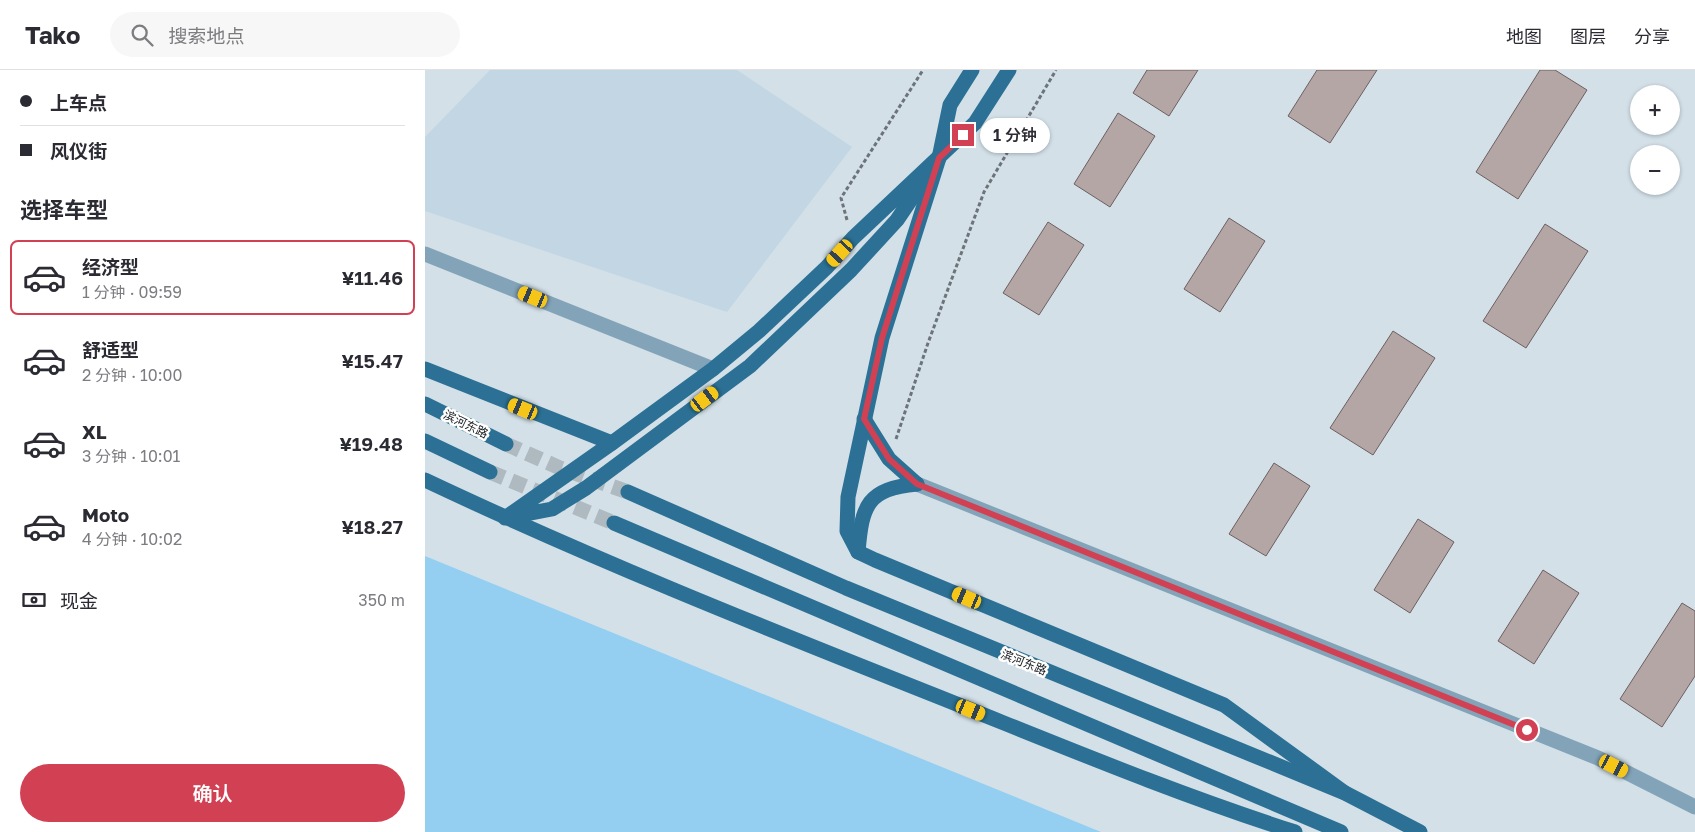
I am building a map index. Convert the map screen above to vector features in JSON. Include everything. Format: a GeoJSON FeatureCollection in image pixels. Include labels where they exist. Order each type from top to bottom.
{"type":"FeatureCollection","features":[{"type":"Feature","properties":{"kind":"main road"},"geometry":{"type":"LineString","coordinates":[[972,70],[950,105],[939,158],[882,338],[847,497],[847,531],[858,552],[1224,705],[1345,793]]}},
{"type":"Feature","properties":{"kind":"main road"},"geometry":{"type":"LineString","coordinates":[[505,518],[713,369],[766,325],[827,267],[853,238],[975,123],[1009,70]]}},
{"type":"Feature","properties":{"kind":"main road"},"geometry":{"type":"LineString","coordinates":[[505,518],[552,509],[586,488],[750,366],[851,270],[897,220],[939,158]]}},
{"type":"Feature","properties":{"kind":"main road"},"geometry":{"type":"LineString","coordinates":[[425,369],[612,443]]}},
{"type":"Feature","properties":{"kind":"main road","name":"滨河东路"},"geometry":{"type":"LineString","coordinates":[[425,404],[506,444]]}},
{"type":"Feature","properties":{"kind":"main road"},"geometry":{"type":"LineString","coordinates":[[864,419],[889,459],[917,484]]}},
{"type":"Feature","properties":{"kind":"main road"},"geometry":{"type":"LineString","coordinates":[[425,441],[490,472]]}},
{"type":"Feature","properties":{"kind":"main road"},"geometry":{"type":"LineString","coordinates":[[425,480],[505,518],[823,651],[1211,805],[1295,832]]}},
{"type":"Feature","properties":{"kind":"main road"},"geometry":{"type":"LineString","coordinates":[[858,552],[861,521],[874,497],[893,486],[917,484]]}},
{"type":"Feature","properties":{"kind":"main road","name":"滨河东路"},"geometry":{"type":"LineString","coordinates":[[628,492],[846,588],[1345,793],[1420,832]]}},
{"type":"Feature","properties":{"kind":"main road"},"geometry":{"type":"LineString","coordinates":[[615,523],[1341,832]]}},
{"type":"Feature","properties":{"kind":"street"},"geometry":{"type":"LineString","coordinates":[[425,254],[713,369]]}},
{"type":"Feature","properties":{"kind":"street"},"geometry":{"type":"LineString","coordinates":[[917,484],[1598,758],[1695,807]]}},
{"type":"Feature","properties":{"kind":"path"},"geometry":{"type":"LineString","coordinates":[[853,238],[841,198],[923,70]]}},
{"type":"Feature","properties":{"kind":"path"},"geometry":{"type":"LineString","coordinates":[[889,459],[928,343],[984,192],[1056,70]]}},
{"type":"Feature","properties":{"kind":"shaded area"},"geometry":{"type":"Polygon","coordinates":[[[490,70],[737,70],[852,147],[727,312],[425,211],[425,137],[490,70]]]}},
{"type":"Feature","properties":{"kind":"shaded area"},"geometry":{"type":"Polygon","coordinates":[[[425,556],[1101,832],[425,832],[425,556]]]}},
{"type":"Feature","properties":{"kind":"building"},"geometry":{"type":"Polygon","coordinates":[[[1147,70],[1198,70],[1169,116],[1133,93],[1147,70]]]}},
{"type":"Feature","properties":{"kind":"building"},"geometry":{"type":"Polygon","coordinates":[[[1317,70],[1377,70],[1330,143],[1288,116],[1317,70]]]}},
{"type":"Feature","properties":{"kind":"building"},"geometry":{"type":"Polygon","coordinates":[[[1540,70],[1555,70],[1587,90],[1518,199],[1476,172],[1540,70]]]}},
{"type":"Feature","properties":{"kind":"building"},"geometry":{"type":"Polygon","coordinates":[[[1118,113],[1155,136],[1110,207],[1074,184],[1118,113]]]}},
{"type":"Feature","properties":{"kind":"building"},"geometry":{"type":"Polygon","coordinates":[[[1229,218],[1265,241],[1220,312],[1184,289],[1229,218]]]}},
{"type":"Feature","properties":{"kind":"building"},"geometry":{"type":"Polygon","coordinates":[[[1048,222],[1084,245],[1039,315],[1003,293],[1048,222]]]}},
{"type":"Feature","properties":{"kind":"building"},"geometry":{"type":"Polygon","coordinates":[[[1545,224],[1588,251],[1526,348],[1483,321],[1545,224]]]}},
{"type":"Feature","properties":{"kind":"building"},"geometry":{"type":"Polygon","coordinates":[[[1393,331],[1435,358],[1373,455],[1330,428],[1393,331]]]}},
{"type":"Feature","properties":{"kind":"building"},"geometry":{"type":"Polygon","coordinates":[[[1274,463],[1310,486],[1266,556],[1229,534],[1274,463]]]}},
{"type":"Feature","properties":{"kind":"building"},"geometry":{"type":"Polygon","coordinates":[[[1418,519],[1454,542],[1410,613],[1374,590],[1418,519]]]}},
{"type":"Feature","properties":{"kind":"building"},"geometry":{"type":"Polygon","coordinates":[[[1543,570],[1579,593],[1534,664],[1498,641],[1543,570]]]}},
{"type":"Feature","properties":{"kind":"building"},"geometry":{"type":"Polygon","coordinates":[[[1682,603],[1695,611],[1695,676],[1662,727],[1620,699],[1682,603]]]}},
{"type":"Feature","properties":{"kind":"tunnel"},"geometry":{"type":"LineString","coordinates":[[506,444],[560,468],[628,492]]}},
{"type":"Feature","properties":{"kind":"tunnel"},"geometry":{"type":"LineString","coordinates":[[490,472],[614,523]]}},
{"type":"Feature","properties":{"kind":"route"},"geometry":{"type":"LineString","coordinates":[[963,135],[939,158],[882,338],[864,419],[889,459],[917,484],[1527,730]]}}]}
